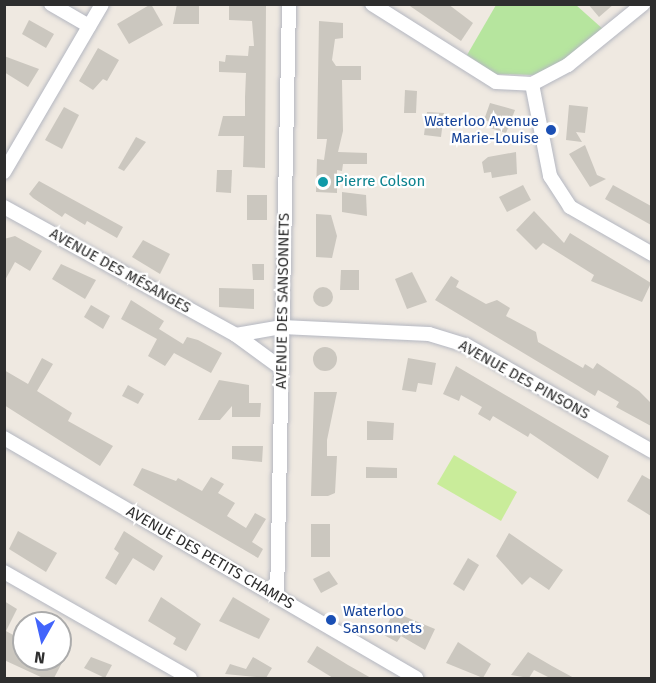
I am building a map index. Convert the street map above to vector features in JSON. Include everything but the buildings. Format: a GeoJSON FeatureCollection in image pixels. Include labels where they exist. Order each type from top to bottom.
{"type":"FeatureCollection","features":[{"type":"Feature","properties":{"kind":"street"},"geometry":{"type":"LineString","coordinates":[[51,4],[89,26]]}},
{"type":"Feature","properties":{"kind":"street"},"geometry":{"type":"LineString","coordinates":[[4,172],[102,4]]}},
{"type":"Feature","properties":{"kind":"street","name":"AVENUE DES SANSONNETS"},"geometry":{"type":"LineString","coordinates":[[276,597],[289,4]]}},
{"type":"Feature","properties":{"kind":"street"},"geometry":{"type":"LineString","coordinates":[[372,4],[496,82],[532,84],[568,65],[643,4]]}},
{"type":"Feature","properties":{"kind":"street"},"geometry":{"type":"LineString","coordinates":[[532,84],[550,176],[570,207],[651,254]]}},
{"type":"Feature","properties":{"kind":"street","name":"AVENUE DES MÉSANGES"},"geometry":{"type":"LineString","coordinates":[[4,207],[236,334],[281,368]]}},
{"type":"Feature","properties":{"kind":"street"},"geometry":{"type":"LineString","coordinates":[[236,334],[282,327]]}},
{"type":"Feature","properties":{"kind":"street","name":"AVENUE DES PINSONS"},"geometry":{"type":"LineString","coordinates":[[282,327],[429,334],[466,345],[651,451]]}},
{"type":"Feature","properties":{"kind":"street","name":"AVENUE DES PETITS CHAMPS"},"geometry":{"type":"LineString","coordinates":[[4,438],[416,678]]}},
{"type":"Feature","properties":{"kind":"street"},"geometry":{"type":"LineString","coordinates":[[4,572],[190,678]]}},
{"type":"Feature","properties":{"kind":"green space"},"geometry":{"type":"Polygon","coordinates":[[[496,5],[576,5],[604,30],[564,63],[535,75],[495,74],[467,55],[496,5]]]}},
{"type":"Feature","properties":{"kind":"green space"},"geometry":{"type":"Polygon","coordinates":[[[454,455],[517,492],[501,521],[437,484],[454,455]]]}},
{"type":"Feature","properties":{"kind":"place","name":"Waterloo Avenue Marie-Louise"},"geometry":{"type":"Point","coordinates":[551,130]}},
{"type":"Feature","properties":{"kind":"place","name":"Pierre Colson"},"geometry":{"type":"Point","coordinates":[323,182]}},
{"type":"Feature","properties":{"kind":"place","name":"Waterloo Sansonnets"},"geometry":{"type":"Point","coordinates":[331,620]}}]}
